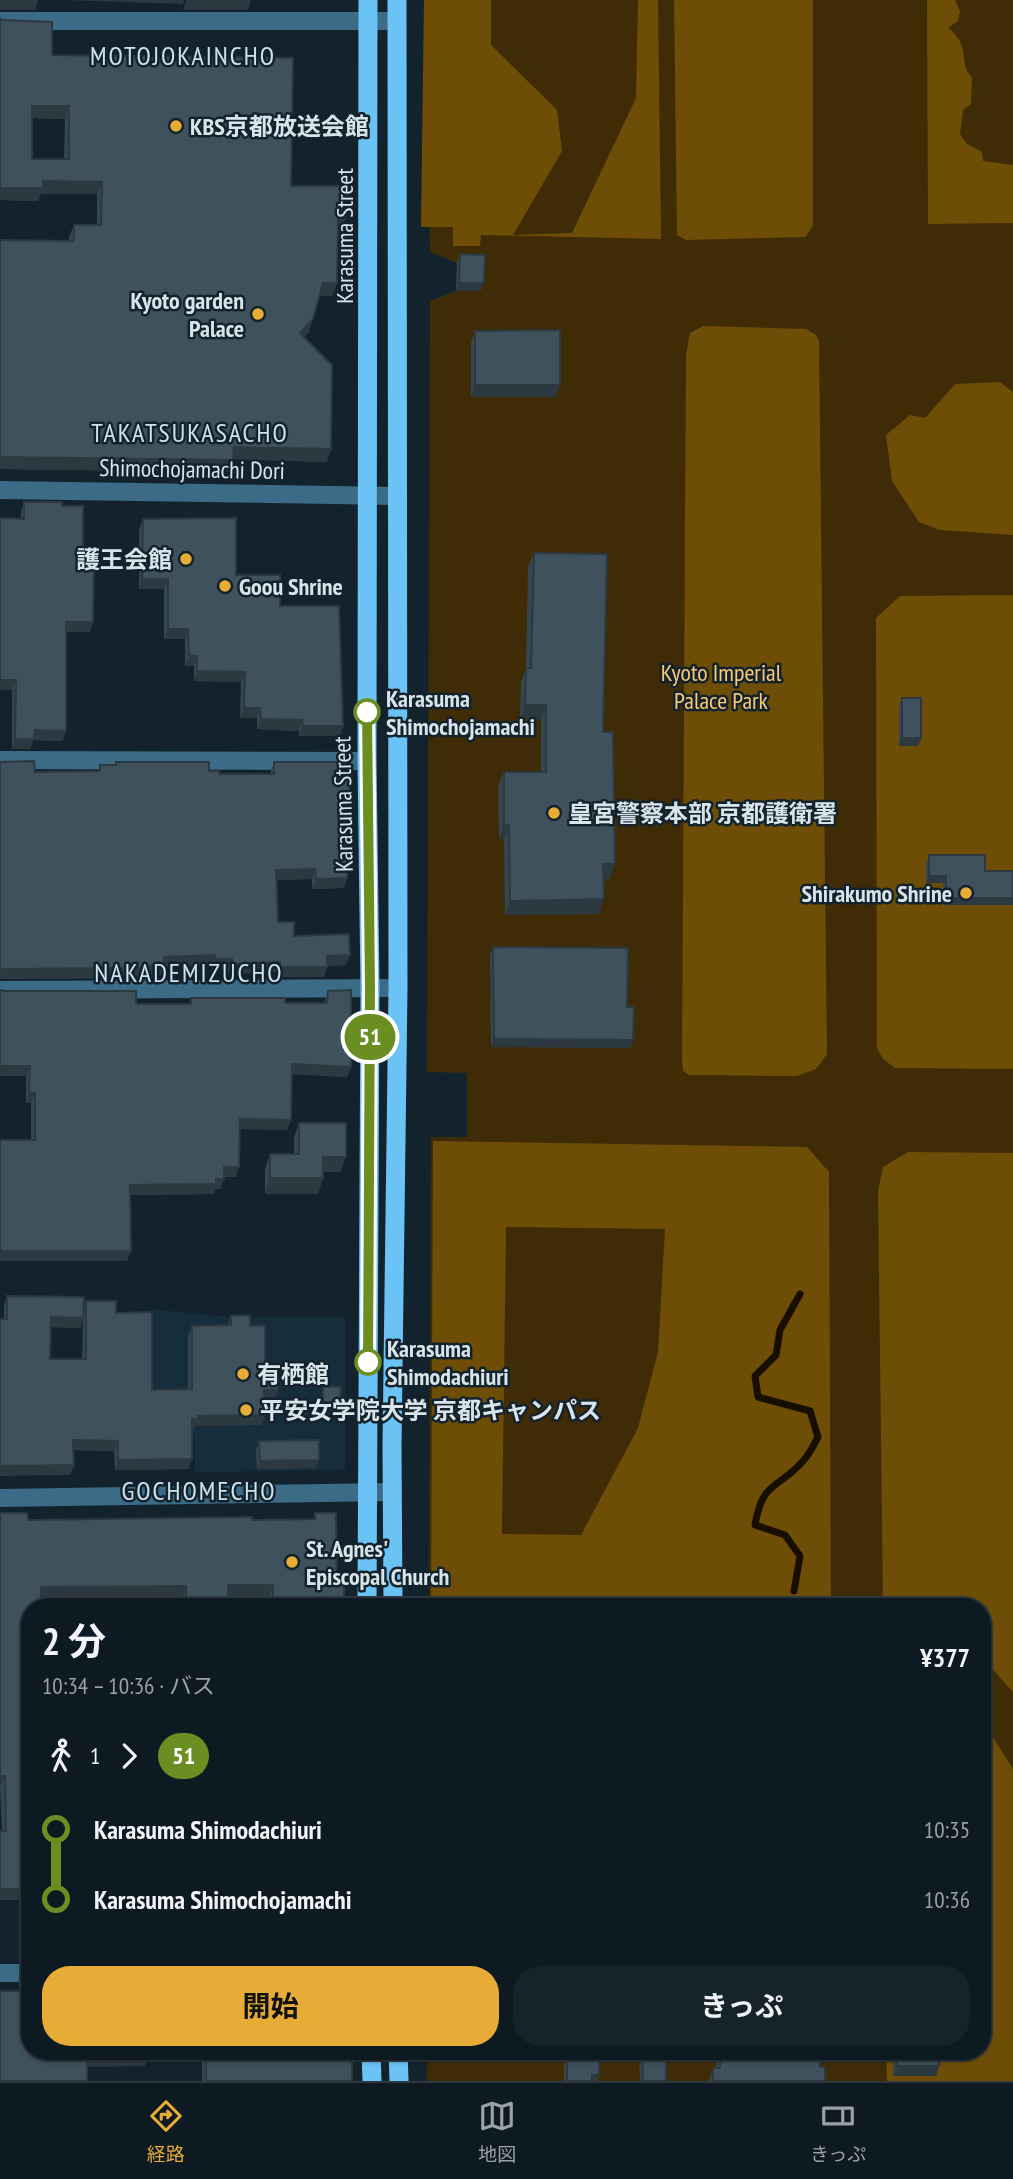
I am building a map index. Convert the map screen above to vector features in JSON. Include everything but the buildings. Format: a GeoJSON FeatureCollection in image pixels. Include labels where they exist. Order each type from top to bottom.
{"type":"FeatureCollection","features":[{"type":"Feature","properties":{"kind":"highway","name":"Karasuma Street"},"geometry":{"type":"LineString","coordinates":[[368,0],[398,988],[393,1598]]}},
{"type":"Feature","properties":{"kind":"highway","name":"Karasuma Street"},"geometry":{"type":"LineString","coordinates":[[367,1598],[370,988],[367,761],[383,496],[397,0]]}},
{"type":"Feature","properties":{"kind":"highway"},"geometry":{"type":"LineString","coordinates":[[371,2060],[372,2081]]}},
{"type":"Feature","properties":{"kind":"highway"},"geometry":{"type":"LineString","coordinates":[[398,2060],[399,2081]]}},
{"type":"Feature","properties":{"kind":"street"},"geometry":{"type":"LineString","coordinates":[[0,21],[397,21]]}},
{"type":"Feature","properties":{"kind":"street","name":"Shimochojamachi Dori"},"geometry":{"type":"LineString","coordinates":[[0,490],[383,496]]}},
{"type":"Feature","properties":{"kind":"street"},"geometry":{"type":"LineString","coordinates":[[0,760],[367,761]]}},
{"type":"Feature","properties":{"kind":"street"},"geometry":{"type":"LineString","coordinates":[[0,990],[398,988]]}},
{"type":"Feature","properties":{"kind":"street"},"geometry":{"type":"LineString","coordinates":[[0,1498],[392,1492]]}},
{"type":"Feature","properties":{"kind":"street"},"geometry":{"type":"LineString","coordinates":[[0,1973],[21,1972]]}},
{"type":"Feature","properties":{"kind":"shaded area","name":"平安女学院大学 京都キャンパス"},"geometry":{"type":"Polygon","coordinates":[[[151,1309],[227,1317],[345,1317],[345,1470],[195,1472],[194,1433],[147,1433],[146,1387],[153,1386],[151,1309]]]}},
{"type":"Feature","properties":{"kind":"green space"},"geometry":{"type":"Polygon","coordinates":[[[424,0],[491,0],[491,45],[557,110],[562,151],[513,235],[572,233],[636,98],[638,0],[658,0],[661,239],[481,235],[480,246],[453,246],[453,227],[421,227],[424,0]]]}},
{"type":"Feature","properties":{"kind":"green space","name":"Kyoto Imperial Palace Park"},"geometry":{"type":"Polygon","coordinates":[[[427,0],[1013,0],[1013,2081],[427,2081],[427,2060],[991,2060],[991,1598],[429,1598],[431,1137],[467,1137],[467,1073],[427,1072],[430,301],[456,291],[457,263],[430,252],[427,0]]]}},
{"type":"Feature","properties":{"kind":"green space"},"geometry":{"type":"Polygon","coordinates":[[[674,0],[813,0],[813,226],[805,237],[686,240],[677,235],[674,0]]]}},
{"type":"Feature","properties":{"kind":"green space"},"geometry":{"type":"Polygon","coordinates":[[[927,0],[955,0],[960,11],[958,21],[948,28],[960,42],[966,67],[972,77],[971,104],[963,110],[960,134],[967,144],[982,152],[983,161],[1013,165],[1013,223],[928,224],[927,0]]]}},
{"type":"Feature","properties":{"kind":"green space"},"geometry":{"type":"Polygon","coordinates":[[[703,326],[806,329],[816,335],[819,341],[827,1054],[816,1069],[797,1076],[689,1075],[683,1071],[686,355],[690,333],[703,326]]]}},
{"type":"Feature","properties":{"kind":"green space"},"geometry":{"type":"Polygon","coordinates":[[[1000,382],[1013,392],[1013,535],[940,530],[919,522],[892,481],[886,435],[910,415],[925,418],[955,384],[1000,382]]]}},
{"type":"Feature","properties":{"kind":"green space"},"geometry":{"type":"Polygon","coordinates":[[[1013,595],[1013,1069],[895,1068],[883,1059],[877,1048],[876,618],[900,596],[1013,595]]]}},
{"type":"Feature","properties":{"kind":"green space"},"geometry":{"type":"Polygon","coordinates":[[[433,1141],[807,1147],[829,1172],[831,1598],[431,1598],[433,1141]],[[506,1227],[502,1534],[581,1535],[638,1428],[658,1352],[665,1229],[506,1227]]]}},
{"type":"Feature","properties":{"kind":"green space"},"geometry":{"type":"Polygon","coordinates":[[[908,1152],[1013,1153],[1013,1692],[991,1667],[991,1598],[883,1598],[878,1191],[883,1167],[908,1152]]]}},
{"type":"Feature","properties":{"kind":"green space"},"geometry":{"type":"Polygon","coordinates":[[[991,1734],[1013,1769],[1013,2081],[887,2081],[886,2060],[991,2060],[991,1734]]]}},
{"type":"Feature","properties":{"kind":"waterway"},"geometry":{"type":"LineString","coordinates":[[794,1591],[800,1556],[785,1535],[755,1525],[758,1510],[767,1492],[803,1461],[818,1437],[810,1411],[758,1397],[755,1376],[776,1355],[780,1330],[800,1294]]}},
{"type":"Feature","properties":{"kind":"bus line","name":"51"},"geometry":{"type":"LineString","coordinates":[[367,712],[370,988],[368,1362]]}},
{"type":"Feature","properties":{"kind":"place","name":"KBS京都放送会館"},"geometry":{"type":"Point","coordinates":[176,126]}},
{"type":"Feature","properties":{"kind":"place","name":"Kyoto garden Palace"},"geometry":{"type":"Point","coordinates":[258,314]}},
{"type":"Feature","properties":{"kind":"place","name":"護王会館"},"geometry":{"type":"Point","coordinates":[186,559]}},
{"type":"Feature","properties":{"kind":"place","name":"Goou Shrine"},"geometry":{"type":"Point","coordinates":[225,586]}},
{"type":"Feature","properties":{"kind":"place","name":"Karasuma Shimochojamachi"},"geometry":{"type":"Point","coordinates":[367,712]}},
{"type":"Feature","properties":{"kind":"place","name":"皇宮警察本部 京都護衛署"},"geometry":{"type":"Point","coordinates":[554,813]}},
{"type":"Feature","properties":{"kind":"place","name":"Shirakumo Shrine"},"geometry":{"type":"Point","coordinates":[966,893]}},
{"type":"Feature","properties":{"kind":"place","name":"Karasuma Shimodachiuri"},"geometry":{"type":"Point","coordinates":[368,1362]}},
{"type":"Feature","properties":{"kind":"place","name":"有栖館"},"geometry":{"type":"Point","coordinates":[243,1374]}},
{"type":"Feature","properties":{"kind":"place","name":"平安女学院大学 京都キャンパス"},"geometry":{"type":"Point","coordinates":[246,1410]}},
{"type":"Feature","properties":{"kind":"place","name":"St. Agnes' Episcopal Church"},"geometry":{"type":"Point","coordinates":[292,1562]}},
{"type":"Feature","properties":{"kind":"district","name":"MOTOJOKAINCHO"},"geometry":{"type":"Point","coordinates":[183,55]}},
{"type":"Feature","properties":{"kind":"district","name":"TAKATSUKASACHO"},"geometry":{"type":"Point","coordinates":[190,432]}},
{"type":"Feature","properties":{"kind":"district","name":"NAKADEMIZUCHO"},"geometry":{"type":"Point","coordinates":[189,972]}},
{"type":"Feature","properties":{"kind":"district","name":"GOCHOMECHO"},"geometry":{"type":"Point","coordinates":[199,1490]}}]}
